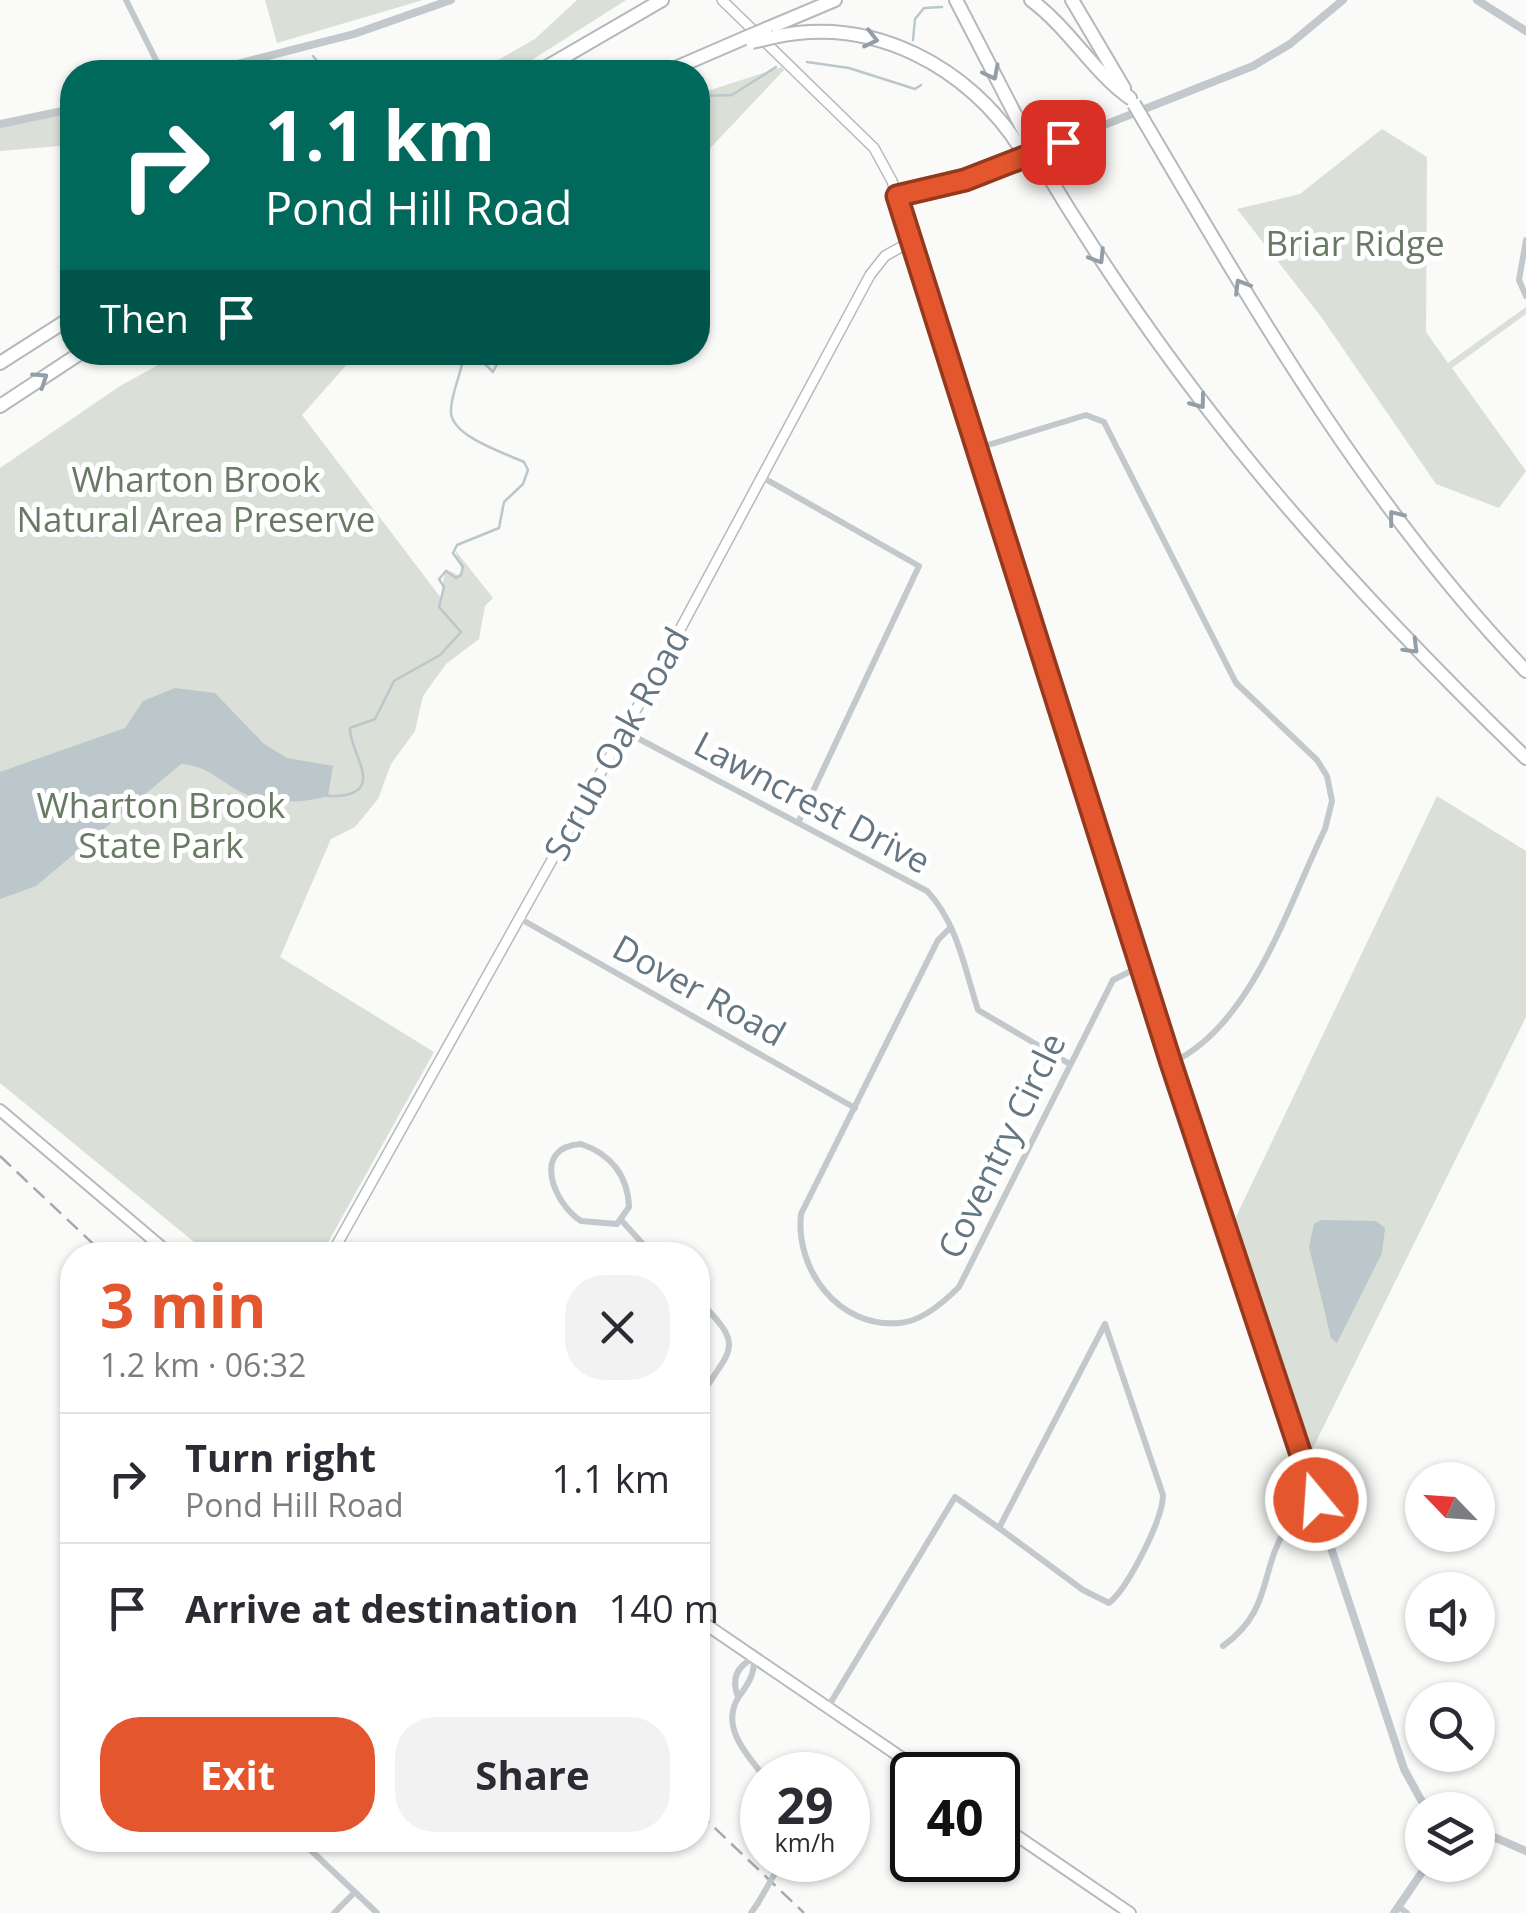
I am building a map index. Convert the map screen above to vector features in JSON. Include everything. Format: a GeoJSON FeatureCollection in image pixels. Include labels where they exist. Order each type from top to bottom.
{"type":"FeatureCollection","features":[{"type":"Feature","properties":{"kind":"highway"},"geometry":{"type":"LineString","coordinates":[[637,14],[653,0]]}},
{"type":"Feature","properties":{"kind":"highway"},"geometry":{"type":"LineString","coordinates":[[558,60],[662,0]]}},
{"type":"Feature","properties":{"kind":"highway"},"geometry":{"type":"LineString","coordinates":[[695,60],[770,32],[835,0]]}},
{"type":"Feature","properties":{"kind":"highway"},"geometry":{"type":"LineString","coordinates":[[956,0],[1026,147],[1151,336],[1276,499],[1372,606],[1526,758]]}},
{"type":"Feature","properties":{"kind":"highway"},"geometry":{"type":"LineString","coordinates":[[1031,0],[1067,30],[1111,83],[1132,101]]}},
{"type":"Feature","properties":{"kind":"highway"},"geometry":{"type":"LineString","coordinates":[[1072,0],[1327,425],[1433,565],[1526,671]]}},
{"type":"Feature","properties":{"kind":"highway"},"geometry":{"type":"LineString","coordinates":[[770,32],[850,34],[918,55],[972,90],[1026,147]]}},
{"type":"Feature","properties":{"kind":"highway"},"geometry":{"type":"LineString","coordinates":[[0,363],[60,325]]}},
{"type":"Feature","properties":{"kind":"highway"},"geometry":{"type":"LineString","coordinates":[[0,406],[62,365]]}},
{"type":"Feature","properties":{"kind":"main road"},"geometry":{"type":"LineString","coordinates":[[722,0],[861,132],[884,164],[910,242]]}},
{"type":"Feature","properties":{"kind":"main road","name":"Scrub Oak Road"},"geometry":{"type":"LineString","coordinates":[[337,1242],[624,732],[872,271],[885,256],[910,242]]}},
{"type":"Feature","properties":{"kind":"main road"},"geometry":{"type":"LineString","coordinates":[[0,1110],[155,1242]]}},
{"type":"Feature","properties":{"kind":"main road"},"geometry":{"type":"LineString","coordinates":[[710,1627],[893,1752]]}},
{"type":"Feature","properties":{"kind":"main road"},"geometry":{"type":"LineString","coordinates":[[1020,1837],[1130,1913]]}},
{"type":"Feature","properties":{"kind":"street"},"geometry":{"type":"LineString","coordinates":[[126,0],[156,60]]}},
{"type":"Feature","properties":{"kind":"street"},"geometry":{"type":"LineString","coordinates":[[253,60],[354,34],[452,0]]}},
{"type":"Feature","properties":{"kind":"street"},"geometry":{"type":"LineString","coordinates":[[897,196],[978,176],[1253,66],[1290,44],[1343,0]]}},
{"type":"Feature","properties":{"kind":"street"},"geometry":{"type":"LineString","coordinates":[[1477,0],[1526,31]]}},
{"type":"Feature","properties":{"kind":"street"},"geometry":{"type":"LineString","coordinates":[[0,124],[60,112]]}},
{"type":"Feature","properties":{"kind":"street"},"geometry":{"type":"LineString","coordinates":[[1526,240],[1519,280],[1526,296]]}},
{"type":"Feature","properties":{"kind":"street"},"geometry":{"type":"LineString","coordinates":[[910,242],[1171,1063],[1404,1769],[1417,1792]]}},
{"type":"Feature","properties":{"kind":"street"},"geometry":{"type":"LineString","coordinates":[[975,449],[1086,416],[1104,422],[1236,683],[1317,760],[1328,776],[1332,801],[1325,829],[1248,989],[1225,1020],[1193,1051],[1171,1063]]}},
{"type":"Feature","properties":{"kind":"street"},"geometry":{"type":"LineString","coordinates":[[761,476],[919,566],[798,823]]}},
{"type":"Feature","properties":{"kind":"street","name":"Lawncrest Drive"},"geometry":{"type":"LineString","coordinates":[[624,732],[927,892],[940,905],[951,927],[978,1010],[1069,1064]]}},
{"type":"Feature","properties":{"kind":"street","name":"Dover Road"},"geometry":{"type":"LineString","coordinates":[[519,918],[855,1108]]}},
{"type":"Feature","properties":{"kind":"street","name":"Coventry Circle"},"geometry":{"type":"LineString","coordinates":[[951,927],[938,940],[801,1214],[801,1248],[812,1277],[828,1297],[874,1319],[899,1324],[923,1314],[959,1287],[1112,980],[1141,966]]}},
{"type":"Feature","properties":{"kind":"street"},"geometry":{"type":"LineString","coordinates":[[581,1144],[612,1163],[628,1190],[629,1208],[622,1221],[611,1226],[590,1224],[574,1217],[558,1201],[550,1176],[560,1150],[581,1144]]}},
{"type":"Feature","properties":{"kind":"street"},"geometry":{"type":"LineString","coordinates":[[622,1221],[641,1242]]}},
{"type":"Feature","properties":{"kind":"street"},"geometry":{"type":"LineString","coordinates":[[710,1312],[726,1327],[731,1339],[710,1378]]}},
{"type":"Feature","properties":{"kind":"street"},"geometry":{"type":"LineString","coordinates":[[828,1708],[955,1498],[1101,1602],[1109,1602],[1120,1592],[1159,1517],[1163,1494],[1106,1324],[999,1528]]}},
{"type":"Feature","properties":{"kind":"street"},"geometry":{"type":"LineString","coordinates":[[1223,1646],[1245,1630],[1263,1600],[1284,1531],[1316,1500]]}},
{"type":"Feature","properties":{"kind":"street"},"geometry":{"type":"LineString","coordinates":[[738,1697],[734,1681],[738,1670],[754,1658]]}},
{"type":"Feature","properties":{"kind":"street"},"geometry":{"type":"LineString","coordinates":[[746,1752],[735,1736],[733,1716],[738,1697],[754,1672],[754,1658]]}},
{"type":"Feature","properties":{"kind":"street"},"geometry":{"type":"LineString","coordinates":[[1495,1837],[1526,1850]]}},
{"type":"Feature","properties":{"kind":"street"},"geometry":{"type":"LineString","coordinates":[[313,1852],[378,1913]]}},
{"type":"Feature","properties":{"kind":"street"},"geometry":{"type":"LineString","coordinates":[[751,1913],[770,1882]]}},
{"type":"Feature","properties":{"kind":"street"},"geometry":{"type":"LineString","coordinates":[[1407,1913],[1396,1910],[1415,1882]]}},
{"type":"Feature","properties":{"kind":"street"},"geometry":{"type":"LineString","coordinates":[[334,1913],[355,1892]]}},
{"type":"Feature","properties":{"kind":"green space"},"geometry":{"type":"Polygon","coordinates":[[[265,0],[423,0],[277,43],[265,0]]]}},
{"type":"Feature","properties":{"kind":"green space"},"geometry":{"type":"Polygon","coordinates":[[[577,0],[626,0],[532,60],[498,60],[535,39],[577,0]]]}},
{"type":"Feature","properties":{"kind":"green space"},"geometry":{"type":"Polygon","coordinates":[[[782,67],[784,70],[710,148],[710,90],[782,67]]]}},
{"type":"Feature","properties":{"kind":"green space"},"geometry":{"type":"Polygon","coordinates":[[[60,115],[60,146],[0,151],[0,127],[60,115]]]}},
{"type":"Feature","properties":{"kind":"green space","name":"Briar Ridge"},"geometry":{"type":"Polygon","coordinates":[[[1382,129],[1427,157],[1426,332],[1448,363],[1526,307],[1526,314],[1452,368],[1526,471],[1499,508],[1436,484],[1322,318],[1237,209],[1300,194],[1382,129]]]}},
{"type":"Feature","properties":{"kind":"green space","name":"Wharton Brook State Park"},"geometry":{"type":"Polygon","coordinates":[[[158,365],[346,365],[302,415],[441,598],[445,569],[458,575],[462,571],[455,550],[493,598],[485,606],[479,639],[446,664],[423,696],[415,731],[391,764],[378,799],[355,827],[331,839],[280,957],[434,1052],[328,1242],[194,1242],[0,1083],[0,468],[120,386],[158,365]]]}},
{"type":"Feature","properties":{"kind":"green space"},"geometry":{"type":"Polygon","coordinates":[[[1437,796],[1526,851],[1526,1017],[1310,1454],[1234,1221],[1437,796]]]}},
{"type":"Feature","properties":{"kind":"shaded area"},"geometry":{"type":"Polygon","coordinates":[[[175,688],[215,693],[264,744],[287,758],[333,766],[328,796],[295,801],[260,798],[239,791],[205,770],[181,764],[36,886],[0,899],[0,772],[125,728],[143,701],[175,688]]]}},
{"type":"Feature","properties":{"kind":"shaded area"},"geometry":{"type":"Polygon","coordinates":[[[1321,1220],[1376,1221],[1385,1228],[1382,1253],[1337,1343],[1331,1338],[1309,1247],[1314,1224],[1321,1220]]]}},
{"type":"Feature","properties":{"kind":"waterway"},"geometry":{"type":"LineString","coordinates":[[913,40],[915,19],[924,8],[942,7]]}},
{"type":"Feature","properties":{"kind":"waterway"},"geometry":{"type":"LineString","coordinates":[[313,56],[316,60]]}},
{"type":"Feature","properties":{"kind":"waterway"},"geometry":{"type":"LineString","coordinates":[[807,62],[849,68],[915,89],[921,85]]}},
{"type":"Feature","properties":{"kind":"waterway"},"geometry":{"type":"LineString","coordinates":[[710,96],[732,95],[776,67]]}},
{"type":"Feature","properties":{"kind":"waterway"},"geometry":{"type":"LineString","coordinates":[[327,796],[347,795],[358,790],[363,782],[350,728],[375,719],[394,681],[440,655],[461,632],[439,607],[444,587],[439,579],[446,571],[456,578],[461,575],[463,567],[453,553],[457,545],[499,528],[504,502],[523,484],[528,470],[524,462],[470,437],[454,422],[452,399],[461,365]]}},
{"type":"Feature","properties":{"kind":"waterway"},"geometry":{"type":"LineString","coordinates":[[486,365],[493,372],[496,365]]}},
{"type":"Feature","properties":{"kind":"railway"},"geometry":{"type":"LineString","coordinates":[[0,1156],[91,1242]]}},
{"type":"Feature","properties":{"kind":"railway"},"geometry":{"type":"LineString","coordinates":[[710,1823],[804,1913]]}},
{"type":"Feature","properties":{"kind":"route"},"geometry":{"type":"LineString","coordinates":[[1063,142],[965,180],[897,196],[1028,618],[1316,1500]]}},
{"type":"Feature","properties":{"kind":"park label","name":"Wharton Brook Natural Area Preserve"},"geometry":{"type":"Point","coordinates":[196,500]}}]}
